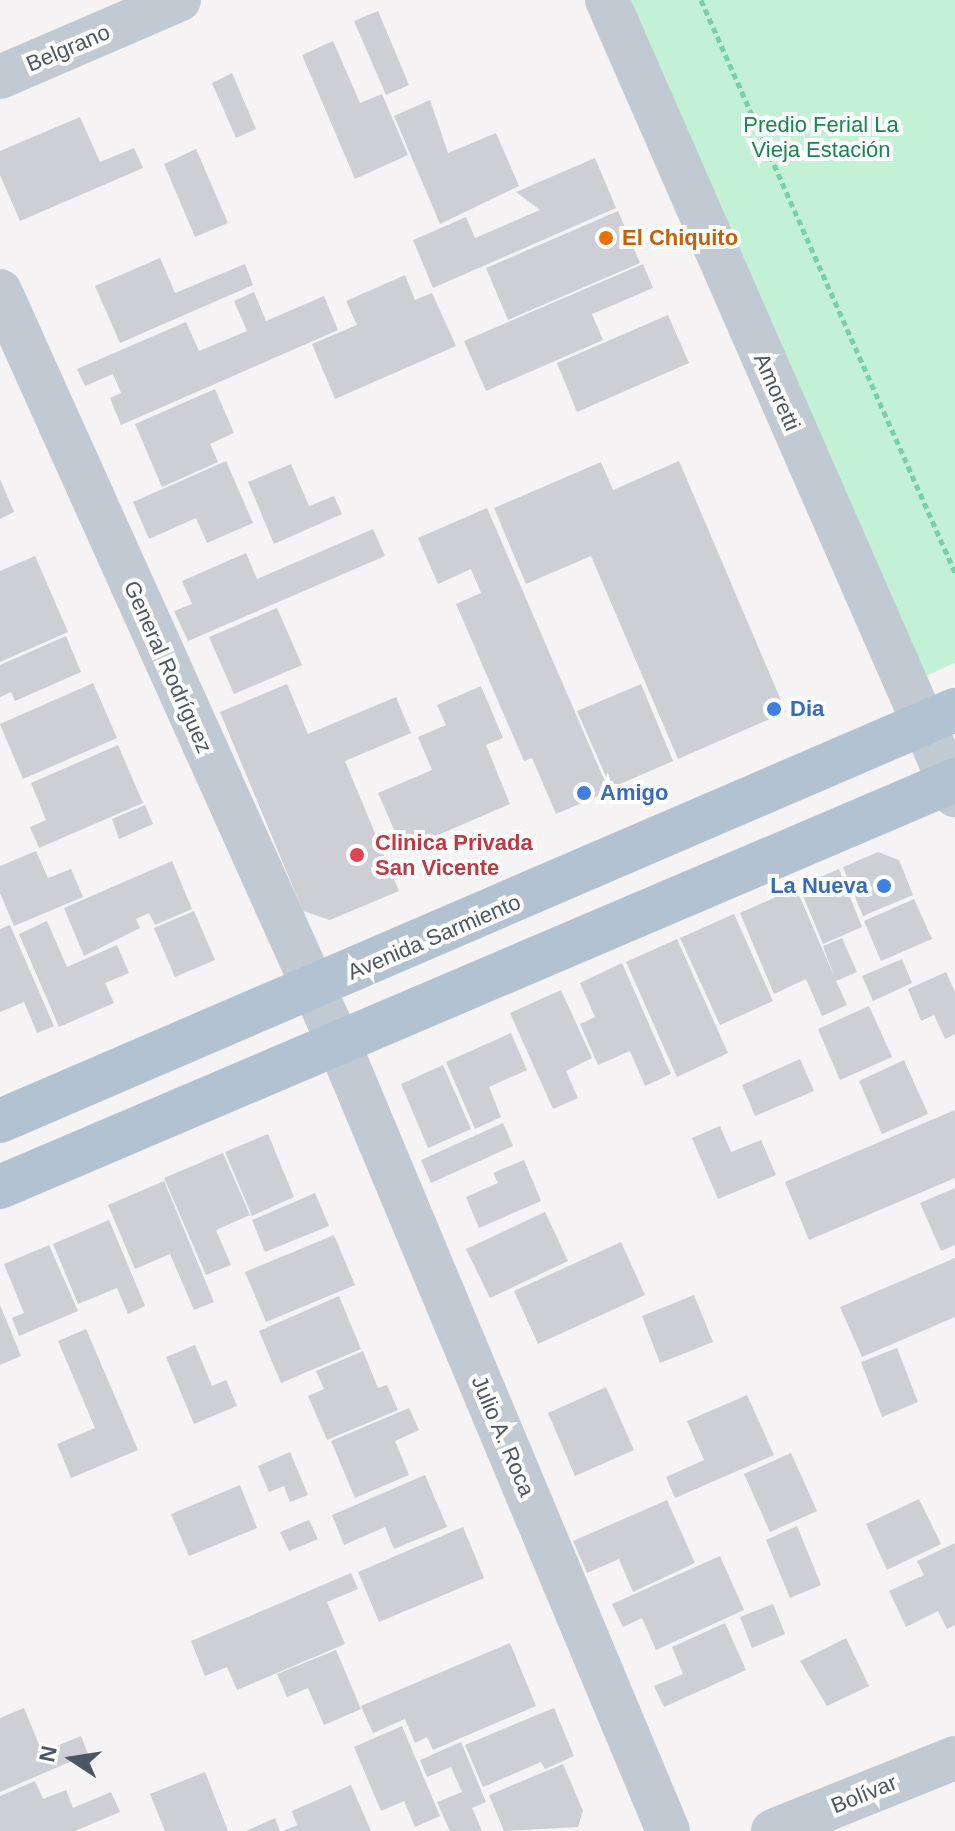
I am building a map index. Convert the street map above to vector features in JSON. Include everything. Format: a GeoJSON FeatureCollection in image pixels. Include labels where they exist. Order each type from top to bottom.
{"type":"FeatureCollection","features":[{"type":"Feature","properties":{"kind":"main road","name":"Avenida Sarmiento"},"geometry":{"type":"LineString","coordinates":[[0,1121],[312,990],[939,718]]}},
{"type":"Feature","properties":{"kind":"main road"},"geometry":{"type":"LineString","coordinates":[[0,1187],[338,1042],[953,786]]}},
{"type":"Feature","properties":{"kind":"street","name":"Belgrano"},"geometry":{"type":"LineString","coordinates":[[0,77],[179,0]]}},
{"type":"Feature","properties":{"kind":"street","name":"Amoretti"},"geometry":{"type":"LineString","coordinates":[[607,0],[939,718],[953,786]]}},
{"type":"Feature","properties":{"kind":"street","name":"General Rodríguez"},"geometry":{"type":"LineString","coordinates":[[0,291],[338,1042]]}},
{"type":"Feature","properties":{"kind":"street","name":"Julio A. Roca"},"geometry":{"type":"LineString","coordinates":[[338,1042],[668,1831]]}},
{"type":"Feature","properties":{"kind":"street","name":"Bolívar"},"geometry":{"type":"LineString","coordinates":[[773,1831],[955,1758]]}},
{"type":"Feature","properties":{"kind":"path"},"geometry":{"type":"LineString","coordinates":[[701,0],[955,572]]}},
{"type":"Feature","properties":{"kind":"green space","name":"Predio Ferial La Vieja Estación"},"geometry":{"type":"Polygon","coordinates":[[[611,0],[955,0],[955,663],[921,678],[611,0]]]}},
{"type":"Feature","properties":{"kind":"building"},"geometry":{"type":"Polygon","coordinates":[[[378,11],[409,85],[386,95],[354,21],[378,11]]]}},
{"type":"Feature","properties":{"kind":"building"},"geometry":{"type":"Polygon","coordinates":[[[333,41],[360,103],[382,94],[408,155],[355,179],[302,55],[333,41]]]}},
{"type":"Feature","properties":{"kind":"building"},"geometry":{"type":"Polygon","coordinates":[[[232,73],[256,129],[236,138],[212,83],[232,73]]]}},
{"type":"Feature","properties":{"kind":"building"},"geometry":{"type":"Polygon","coordinates":[[[430,100],[448,153],[496,133],[519,186],[440,224],[394,116],[430,100]]]}},
{"type":"Feature","properties":{"kind":"building"},"geometry":{"type":"Polygon","coordinates":[[[80,117],[100,162],[134,148],[143,168],[20,221],[0,175],[0,151],[80,117]]]}},
{"type":"Feature","properties":{"kind":"building"},"geometry":{"type":"Polygon","coordinates":[[[196,149],[228,223],[195,237],[164,164],[196,149]]]}},
{"type":"Feature","properties":{"kind":"building"},"geometry":{"type":"Polygon","coordinates":[[[595,158],[616,208],[433,288],[413,240],[466,217],[475,238],[540,210],[516,192],[595,158]]]}},
{"type":"Feature","properties":{"kind":"building"},"geometry":{"type":"Polygon","coordinates":[[[618,211],[640,263],[508,320],[486,268],[618,211]]]}},
{"type":"Feature","properties":{"kind":"building"},"geometry":{"type":"Polygon","coordinates":[[[160,258],[175,293],[245,264],[253,285],[120,343],[95,286],[160,258]]]}},
{"type":"Feature","properties":{"kind":"building"},"geometry":{"type":"Polygon","coordinates":[[[643,264],[653,288],[592,314],[603,340],[486,391],[464,341],[643,264]]]}},
{"type":"Feature","properties":{"kind":"building"},"geometry":{"type":"Polygon","coordinates":[[[405,275],[415,300],[432,293],[456,346],[335,399],[312,344],[357,325],[346,301],[405,275]]]}},
{"type":"Feature","properties":{"kind":"building"},"geometry":{"type":"Polygon","coordinates":[[[254,292],[266,321],[324,296],[338,330],[121,425],[110,398],[121,393],[113,374],[85,386],[77,369],[186,322],[199,351],[247,331],[234,301],[254,292]]]}},
{"type":"Feature","properties":{"kind":"building"},"geometry":{"type":"Polygon","coordinates":[[[668,315],[689,363],[577,412],[557,363],[668,315]]]}},
{"type":"Feature","properties":{"kind":"building"},"geometry":{"type":"Polygon","coordinates":[[[215,389],[234,433],[210,444],[218,462],[162,487],[135,424],[215,389]]]}},
{"type":"Feature","properties":{"kind":"building"},"geometry":{"type":"Polygon","coordinates":[[[226,461],[253,523],[207,543],[196,518],[149,539],[133,502],[226,461]]]}},
{"type":"Feature","properties":{"kind":"building"},"geometry":{"type":"Polygon","coordinates":[[[679,461],[786,712],[678,759],[591,556],[526,584],[494,508],[601,462],[613,490],[679,461]]]}},
{"type":"Feature","properties":{"kind":"building"},"geometry":{"type":"Polygon","coordinates":[[[291,464],[309,506],[334,496],[342,514],[274,544],[248,482],[291,464]]]}},
{"type":"Feature","properties":{"kind":"building"},"geometry":{"type":"Polygon","coordinates":[[[0,479],[14,512],[0,519],[0,479]]]}},
{"type":"Feature","properties":{"kind":"building"},"geometry":{"type":"Polygon","coordinates":[[[487,508],[609,791],[556,814],[532,758],[524,761],[456,604],[481,593],[471,569],[438,584],[418,538],[487,508]]]}},
{"type":"Feature","properties":{"kind":"building"},"geometry":{"type":"Polygon","coordinates":[[[373,529],[385,556],[188,641],[174,611],[192,604],[182,581],[246,553],[257,579],[373,529]]]}},
{"type":"Feature","properties":{"kind":"building"},"geometry":{"type":"Polygon","coordinates":[[[35,556],[68,632],[0,662],[0,571],[35,556]]]}},
{"type":"Feature","properties":{"kind":"building"},"geometry":{"type":"Polygon","coordinates":[[[277,608],[302,665],[234,694],[209,637],[277,608]]]}},
{"type":"Feature","properties":{"kind":"building"},"geometry":{"type":"Polygon","coordinates":[[[66,636],[81,672],[15,701],[11,692],[0,697],[0,665],[66,636]]]}},
{"type":"Feature","properties":{"kind":"building"},"geometry":{"type":"Polygon","coordinates":[[[93,683],[117,738],[23,779],[0,724],[93,683]]]}},
{"type":"Feature","properties":{"kind":"building"},"geometry":{"type":"Polygon","coordinates":[[[287,684],[308,734],[396,697],[411,733],[345,761],[399,891],[330,920],[303,911],[220,712],[287,684]]]}},
{"type":"Feature","properties":{"kind":"building"},"geometry":{"type":"Polygon","coordinates":[[[641,684],[673,761],[611,788],[577,711],[641,684]]]}},
{"type":"Feature","properties":{"kind":"building"},"geometry":{"type":"Polygon","coordinates":[[[481,686],[503,738],[486,745],[510,804],[403,850],[378,793],[432,770],[418,737],[446,725],[437,705],[481,686]]]}},
{"type":"Feature","properties":{"kind":"building"},"geometry":{"type":"Polygon","coordinates":[[[118,745],[143,803],[39,848],[30,827],[46,820],[31,783],[118,745]]]}},
{"type":"Feature","properties":{"kind":"building"},"geometry":{"type":"Polygon","coordinates":[[[145,805],[153,824],[119,839],[112,819],[145,805]]]}},
{"type":"Feature","properties":{"kind":"building"},"geometry":{"type":"Polygon","coordinates":[[[36,851],[48,878],[71,869],[83,897],[14,926],[0,893],[0,866],[36,851]]]}},
{"type":"Feature","properties":{"kind":"building"},"geometry":{"type":"Polygon","coordinates":[[[878,852],[899,860],[913,895],[863,916],[843,867],[878,852]]]}},
{"type":"Feature","properties":{"kind":"building"},"geometry":{"type":"Polygon","coordinates":[[[172,861],[192,909],[155,925],[149,913],[136,919],[140,928],[84,956],[64,908],[172,861]]]}},
{"type":"Feature","properties":{"kind":"building"},"geometry":{"type":"Polygon","coordinates":[[[839,869],[862,927],[823,944],[799,886],[839,869]]]}},
{"type":"Feature","properties":{"kind":"building"},"geometry":{"type":"Polygon","coordinates":[[[796,888],[834,976],[823,946],[842,938],[857,972],[836,981],[847,1005],[822,1016],[806,979],[774,994],[740,913],[796,888]]]}},
{"type":"Feature","properties":{"kind":"building"},"geometry":{"type":"Polygon","coordinates":[[[914,899],[932,939],[881,961],[864,921],[914,899]]]}},
{"type":"Feature","properties":{"kind":"building"},"geometry":{"type":"Polygon","coordinates":[[[194,911],[215,960],[175,977],[154,928],[194,911]]]}},
{"type":"Feature","properties":{"kind":"building"},"geometry":{"type":"Polygon","coordinates":[[[734,914],[773,1001],[720,1025],[680,938],[734,914]]]}},
{"type":"Feature","properties":{"kind":"building"},"geometry":{"type":"Polygon","coordinates":[[[47,921],[67,967],[117,945],[129,973],[105,983],[114,1003],[59,1027],[19,934],[47,921]]]}},
{"type":"Feature","properties":{"kind":"building"},"geometry":{"type":"Polygon","coordinates":[[[10,925],[54,1026],[37,1033],[24,1002],[0,1012],[0,929],[10,925]]]}},
{"type":"Feature","properties":{"kind":"building"},"geometry":{"type":"Polygon","coordinates":[[[677,939],[728,1053],[677,1077],[626,962],[677,939]]]}},
{"type":"Feature","properties":{"kind":"building"},"geometry":{"type":"Polygon","coordinates":[[[902,959],[912,983],[873,1001],[862,976],[902,959]]]}},
{"type":"Feature","properties":{"kind":"building"},"geometry":{"type":"Polygon","coordinates":[[[622,963],[671,1074],[645,1086],[630,1051],[598,1065],[580,1024],[595,1017],[580,983],[622,963]]]}},
{"type":"Feature","properties":{"kind":"building"},"geometry":{"type":"Polygon","coordinates":[[[946,972],[955,992],[955,1034],[945,1039],[934,1015],[921,1021],[908,989],[946,972]]]}},
{"type":"Feature","properties":{"kind":"building"},"geometry":{"type":"Polygon","coordinates":[[[561,990],[592,1058],[566,1071],[578,1098],[553,1109],[510,1013],[561,990]]]}},
{"type":"Feature","properties":{"kind":"building"},"geometry":{"type":"Polygon","coordinates":[[[869,1006],[892,1057],[840,1080],[818,1029],[869,1006]]]}},
{"type":"Feature","properties":{"kind":"building"},"geometry":{"type":"Polygon","coordinates":[[[511,1033],[527,1070],[489,1087],[501,1117],[475,1129],[446,1062],[511,1033]]]}},
{"type":"Feature","properties":{"kind":"building"},"geometry":{"type":"Polygon","coordinates":[[[800,1059],[814,1091],[755,1116],[742,1085],[800,1059]]]}},
{"type":"Feature","properties":{"kind":"building"},"geometry":{"type":"Polygon","coordinates":[[[904,1060],[928,1114],[882,1134],[859,1081],[904,1060]]]}},
{"type":"Feature","properties":{"kind":"building"},"geometry":{"type":"Polygon","coordinates":[[[443,1065],[471,1129],[428,1148],[401,1084],[443,1065]]]}},
{"type":"Feature","properties":{"kind":"building"},"geometry":{"type":"Polygon","coordinates":[[[955,1110],[955,1178],[809,1240],[785,1182],[955,1110]]]}},
{"type":"Feature","properties":{"kind":"building"},"geometry":{"type":"Polygon","coordinates":[[[503,1123],[513,1146],[431,1183],[421,1160],[503,1123]]]}},
{"type":"Feature","properties":{"kind":"building"},"geometry":{"type":"Polygon","coordinates":[[[720,1126],[731,1152],[761,1140],[776,1175],[718,1199],[692,1138],[720,1126]]]}},
{"type":"Feature","properties":{"kind":"building"},"geometry":{"type":"Polygon","coordinates":[[[268,1134],[294,1197],[252,1216],[225,1152],[268,1134]]]}},
{"type":"Feature","properties":{"kind":"building"},"geometry":{"type":"Polygon","coordinates":[[[223,1153],[250,1215],[216,1230],[231,1265],[206,1275],[164,1178],[223,1153]]]}},
{"type":"Feature","properties":{"kind":"building"},"geometry":{"type":"Polygon","coordinates":[[[524,1160],[541,1201],[479,1228],[466,1197],[498,1183],[493,1173],[524,1160]]]}},
{"type":"Feature","properties":{"kind":"building"},"geometry":{"type":"Polygon","coordinates":[[[164,1181],[214,1302],[194,1310],[170,1254],[135,1269],[108,1205],[164,1181]]]}},
{"type":"Feature","properties":{"kind":"building"},"geometry":{"type":"Polygon","coordinates":[[[955,1188],[955,1245],[941,1251],[920,1203],[955,1188]]]}},
{"type":"Feature","properties":{"kind":"building"},"geometry":{"type":"Polygon","coordinates":[[[315,1193],[329,1226],[265,1252],[252,1220],[315,1193]]]}},
{"type":"Feature","properties":{"kind":"building"},"geometry":{"type":"Polygon","coordinates":[[[545,1212],[568,1261],[490,1298],[466,1249],[545,1212]]]}},
{"type":"Feature","properties":{"kind":"building"},"geometry":{"type":"Polygon","coordinates":[[[109,1220],[145,1306],[128,1314],[117,1288],[78,1304],[53,1244],[109,1220]]]}},
{"type":"Feature","properties":{"kind":"building"},"geometry":{"type":"Polygon","coordinates":[[[334,1235],[355,1285],[266,1322],[245,1272],[334,1235]]]}},
{"type":"Feature","properties":{"kind":"building"},"geometry":{"type":"Polygon","coordinates":[[[621,1242],[645,1295],[538,1344],[514,1291],[621,1242]]]}},
{"type":"Feature","properties":{"kind":"building"},"geometry":{"type":"Polygon","coordinates":[[[49,1245],[78,1311],[19,1336],[12,1318],[24,1313],[4,1264],[49,1245]]]}},
{"type":"Feature","properties":{"kind":"building"},"geometry":{"type":"Polygon","coordinates":[[[955,1258],[955,1317],[862,1357],[840,1307],[955,1258]]]}},
{"type":"Feature","properties":{"kind":"building"},"geometry":{"type":"Polygon","coordinates":[[[694,1295],[713,1342],[660,1363],[642,1316],[694,1295]]]}},
{"type":"Feature","properties":{"kind":"building"},"geometry":{"type":"Polygon","coordinates":[[[339,1296],[361,1349],[281,1383],[259,1331],[339,1296]]]}},
{"type":"Feature","properties":{"kind":"building"},"geometry":{"type":"Polygon","coordinates":[[[0,1305],[21,1356],[0,1365],[0,1305]]]}},
{"type":"Feature","properties":{"kind":"building"},"geometry":{"type":"Polygon","coordinates":[[[86,1329],[138,1450],[71,1478],[57,1444],[95,1428],[58,1341],[86,1329]]]}},
{"type":"Feature","properties":{"kind":"building"},"geometry":{"type":"Polygon","coordinates":[[[195,1345],[212,1386],[226,1380],[237,1406],[194,1424],[166,1357],[195,1345]]]}},
{"type":"Feature","properties":{"kind":"building"},"geometry":{"type":"Polygon","coordinates":[[[897,1348],[918,1402],[882,1417],[861,1362],[897,1348]]]}},
{"type":"Feature","properties":{"kind":"building"},"geometry":{"type":"Polygon","coordinates":[[[363,1351],[378,1388],[387,1385],[398,1410],[327,1440],[308,1396],[324,1389],[316,1371],[363,1351]]]}},
{"type":"Feature","properties":{"kind":"building"},"geometry":{"type":"Polygon","coordinates":[[[606,1387],[634,1450],[575,1476],[548,1413],[606,1387]]]}},
{"type":"Feature","properties":{"kind":"building"},"geometry":{"type":"Polygon","coordinates":[[[747,1395],[774,1455],[675,1498],[666,1477],[704,1460],[687,1421],[747,1395]]]}},
{"type":"Feature","properties":{"kind":"building"},"geometry":{"type":"Polygon","coordinates":[[[409,1408],[419,1430],[395,1441],[409,1475],[355,1498],[331,1441],[409,1408]]]}},
{"type":"Feature","properties":{"kind":"building"},"geometry":{"type":"Polygon","coordinates":[[[290,1452],[308,1495],[290,1502],[284,1486],[269,1492],[258,1466],[290,1452]]]}},
{"type":"Feature","properties":{"kind":"building"},"geometry":{"type":"Polygon","coordinates":[[[791,1453],[817,1511],[770,1532],[744,1474],[791,1453]]]}},
{"type":"Feature","properties":{"kind":"building"},"geometry":{"type":"Polygon","coordinates":[[[425,1475],[447,1527],[394,1549],[385,1527],[344,1545],[332,1515],[425,1475]]]}},
{"type":"Feature","properties":{"kind":"building"},"geometry":{"type":"Polygon","coordinates":[[[240,1485],[257,1528],[189,1556],[171,1514],[240,1485]]]}},
{"type":"Feature","properties":{"kind":"building"},"geometry":{"type":"Polygon","coordinates":[[[919,1499],[941,1544],[887,1570],[866,1524],[919,1499]]]}},
{"type":"Feature","properties":{"kind":"building"},"geometry":{"type":"Polygon","coordinates":[[[667,1500],[695,1563],[633,1592],[619,1559],[587,1573],[573,1541],[667,1500]]]}},
{"type":"Feature","properties":{"kind":"building"},"geometry":{"type":"Polygon","coordinates":[[[309,1520],[318,1539],[289,1551],[280,1532],[309,1520]]]}},
{"type":"Feature","properties":{"kind":"building"},"geometry":{"type":"Polygon","coordinates":[[[797,1526],[821,1585],[790,1598],[766,1540],[797,1526]]]}},
{"type":"Feature","properties":{"kind":"building"},"geometry":{"type":"Polygon","coordinates":[[[463,1527],[484,1578],[379,1622],[358,1572],[463,1527]]]}},
{"type":"Feature","properties":{"kind":"building"},"geometry":{"type":"Polygon","coordinates":[[[955,1543],[955,1625],[947,1629],[938,1611],[906,1627],[889,1591],[924,1575],[917,1561],[955,1543]]]}},
{"type":"Feature","properties":{"kind":"building"},"geometry":{"type":"Polygon","coordinates":[[[720,1556],[744,1610],[656,1650],[642,1618],[623,1627],[612,1604],[720,1556]]]}},
{"type":"Feature","properties":{"kind":"building"},"geometry":{"type":"Polygon","coordinates":[[[351,1573],[358,1589],[327,1602],[345,1644],[237,1690],[227,1667],[205,1676],[191,1641],[351,1573]]]}},
{"type":"Feature","properties":{"kind":"building"},"geometry":{"type":"Polygon","coordinates":[[[773,1604],[785,1634],[752,1648],[740,1617],[773,1604]]]}},
{"type":"Feature","properties":{"kind":"building"},"geometry":{"type":"Polygon","coordinates":[[[725,1623],[746,1670],[664,1707],[654,1686],[683,1674],[672,1647],[725,1623]]]}},
{"type":"Feature","properties":{"kind":"building"},"geometry":{"type":"Polygon","coordinates":[[[846,1638],[869,1686],[827,1706],[800,1661],[846,1638]]]}},
{"type":"Feature","properties":{"kind":"building"},"geometry":{"type":"Polygon","coordinates":[[[510,1643],[536,1706],[433,1750],[427,1737],[415,1743],[405,1719],[373,1733],[361,1706],[510,1643]]]}},
{"type":"Feature","properties":{"kind":"building"},"geometry":{"type":"Polygon","coordinates":[[[336,1650],[361,1709],[324,1725],[308,1688],[287,1697],[277,1674],[336,1650]]]}},
{"type":"Feature","properties":{"kind":"building"},"geometry":{"type":"Polygon","coordinates":[[[24,1708],[42,1752],[81,1736],[88,1754],[0,1792],[0,1718],[24,1708]]]}},
{"type":"Feature","properties":{"kind":"building"},"geometry":{"type":"Polygon","coordinates":[[[554,1708],[574,1756],[545,1769],[541,1762],[483,1787],[465,1745],[554,1708]]]}},
{"type":"Feature","properties":{"kind":"building"},"geometry":{"type":"Polygon","coordinates":[[[402,1726],[440,1816],[415,1827],[404,1801],[381,1811],[354,1747],[402,1726]]]}},
{"type":"Feature","properties":{"kind":"building"},"geometry":{"type":"Polygon","coordinates":[[[461,1742],[486,1802],[472,1808],[482,1831],[450,1831],[437,1802],[462,1792],[451,1767],[427,1777],[420,1760],[461,1742]]]}},
{"type":"Feature","properties":{"kind":"building"},"geometry":{"type":"Polygon","coordinates":[[[563,1764],[583,1811],[578,1827],[504,1831],[489,1795],[563,1764]]]}},
{"type":"Feature","properties":{"kind":"building"},"geometry":{"type":"Polygon","coordinates":[[[205,1772],[228,1831],[165,1831],[150,1794],[205,1772]]]}},
{"type":"Feature","properties":{"kind":"building"},"geometry":{"type":"Polygon","coordinates":[[[35,1781],[43,1799],[66,1790],[73,1808],[111,1792],[120,1812],[75,1831],[0,1831],[0,1796],[35,1781]]]}},
{"type":"Feature","properties":{"kind":"building"},"geometry":{"type":"Polygon","coordinates":[[[351,1785],[371,1831],[283,1831],[297,1825],[292,1811],[351,1785]]]}},
{"type":"Feature","properties":{"kind":"building"},"geometry":{"type":"Polygon","coordinates":[[[275,1818],[280,1831],[246,1831],[275,1818]]]}},
{"type":"Feature","properties":{"kind":"place","name":"El Chiquito"},"geometry":{"type":"Point","coordinates":[606,238]}},
{"type":"Feature","properties":{"kind":"place","name":"Dia"},"geometry":{"type":"Point","coordinates":[774,709]}},
{"type":"Feature","properties":{"kind":"place","name":"Amigo"},"geometry":{"type":"Point","coordinates":[584,793]}},
{"type":"Feature","properties":{"kind":"place","name":"Clinica Privada San Vicente"},"geometry":{"type":"Point","coordinates":[357,855]}},
{"type":"Feature","properties":{"kind":"place","name":"La Nueva"},"geometry":{"type":"Point","coordinates":[884,886]}}]}
